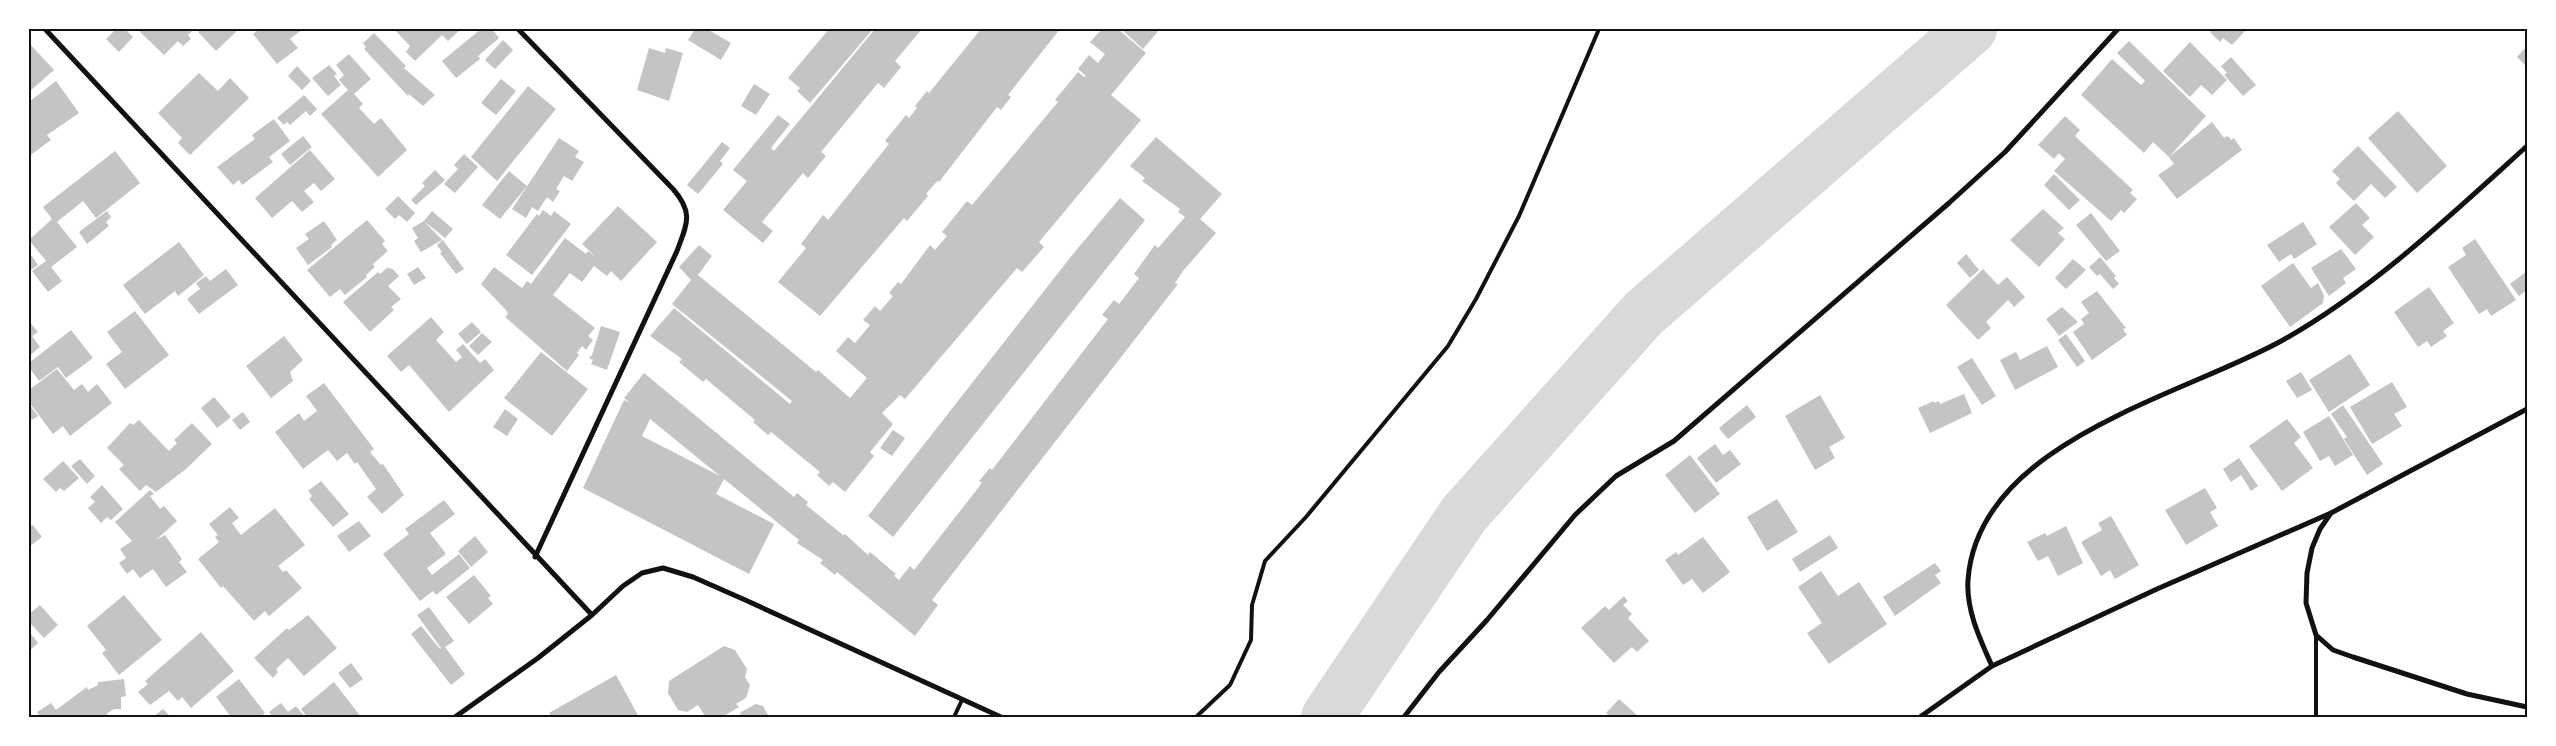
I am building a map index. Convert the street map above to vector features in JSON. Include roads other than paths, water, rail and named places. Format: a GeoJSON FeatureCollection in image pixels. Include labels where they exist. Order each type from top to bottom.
{"type":"FeatureCollection","features":[{"type":"Feature","properties":{"kind":"street"},"geometry":{"type":"LineString","coordinates":[[45,29],[535,557],[592,615]]}},
{"type":"Feature","properties":{"kind":"street"},"geometry":{"type":"LineString","coordinates":[[518,29],[673,189],[684,201],[688,213],[686,229],[677,251],[535,557]]}},
{"type":"Feature","properties":{"kind":"street"},"geometry":{"type":"LineString","coordinates":[[1404,717],[1439,672],[1487,620],[1582,508],[1616,476],[1674,441],[1956,196],[2005,152],[2118,29]]}},
{"type":"Feature","properties":{"kind":"street"},"geometry":{"type":"LineString","coordinates":[[1992,666],[1976,631],[1969,598],[1970,566],[1978,536],[1999,502],[2032,466],[2072,438],[2283,340],[2334,307],[2419,242],[2527,146]]}},
{"type":"Feature","properties":{"kind":"street"},"geometry":{"type":"LineString","coordinates":[[1920,717],[1992,666],[2157,589],[2331,513],[2527,409]]}},
{"type":"Feature","properties":{"kind":"street"},"geometry":{"type":"LineString","coordinates":[[2331,513],[2320,529],[2312,548],[2307,573],[2306,604],[2316,635],[2333,650],[2352,657],[2468,694],[2527,707]]}},
{"type":"Feature","properties":{"kind":"street"},"geometry":{"type":"LineString","coordinates":[[455,717],[592,615],[624,586],[653,569],[670,568],[692,576],[1001,717]]}},
{"type":"Feature","properties":{"kind":"lane"},"geometry":{"type":"LineString","coordinates":[[1196,717],[1230,685],[1250,640],[1252,605],[1264,561],[1306,517],[1448,346],[1476,299],[1519,216],[1600,29]]}},
{"type":"Feature","properties":{"kind":"lane"},"geometry":{"type":"LineString","coordinates":[[2316,635],[2316,717]]}},
{"type":"Feature","properties":{"kind":"lane"},"geometry":{"type":"LineString","coordinates":[[954,717],[962,700]]}},
{"type":"Feature","properties":{"kind":"waterway"},"geometry":{"type":"LineString","coordinates":[[1327,717],[1464,514],[1643,314],[1971,29]]}}]}
